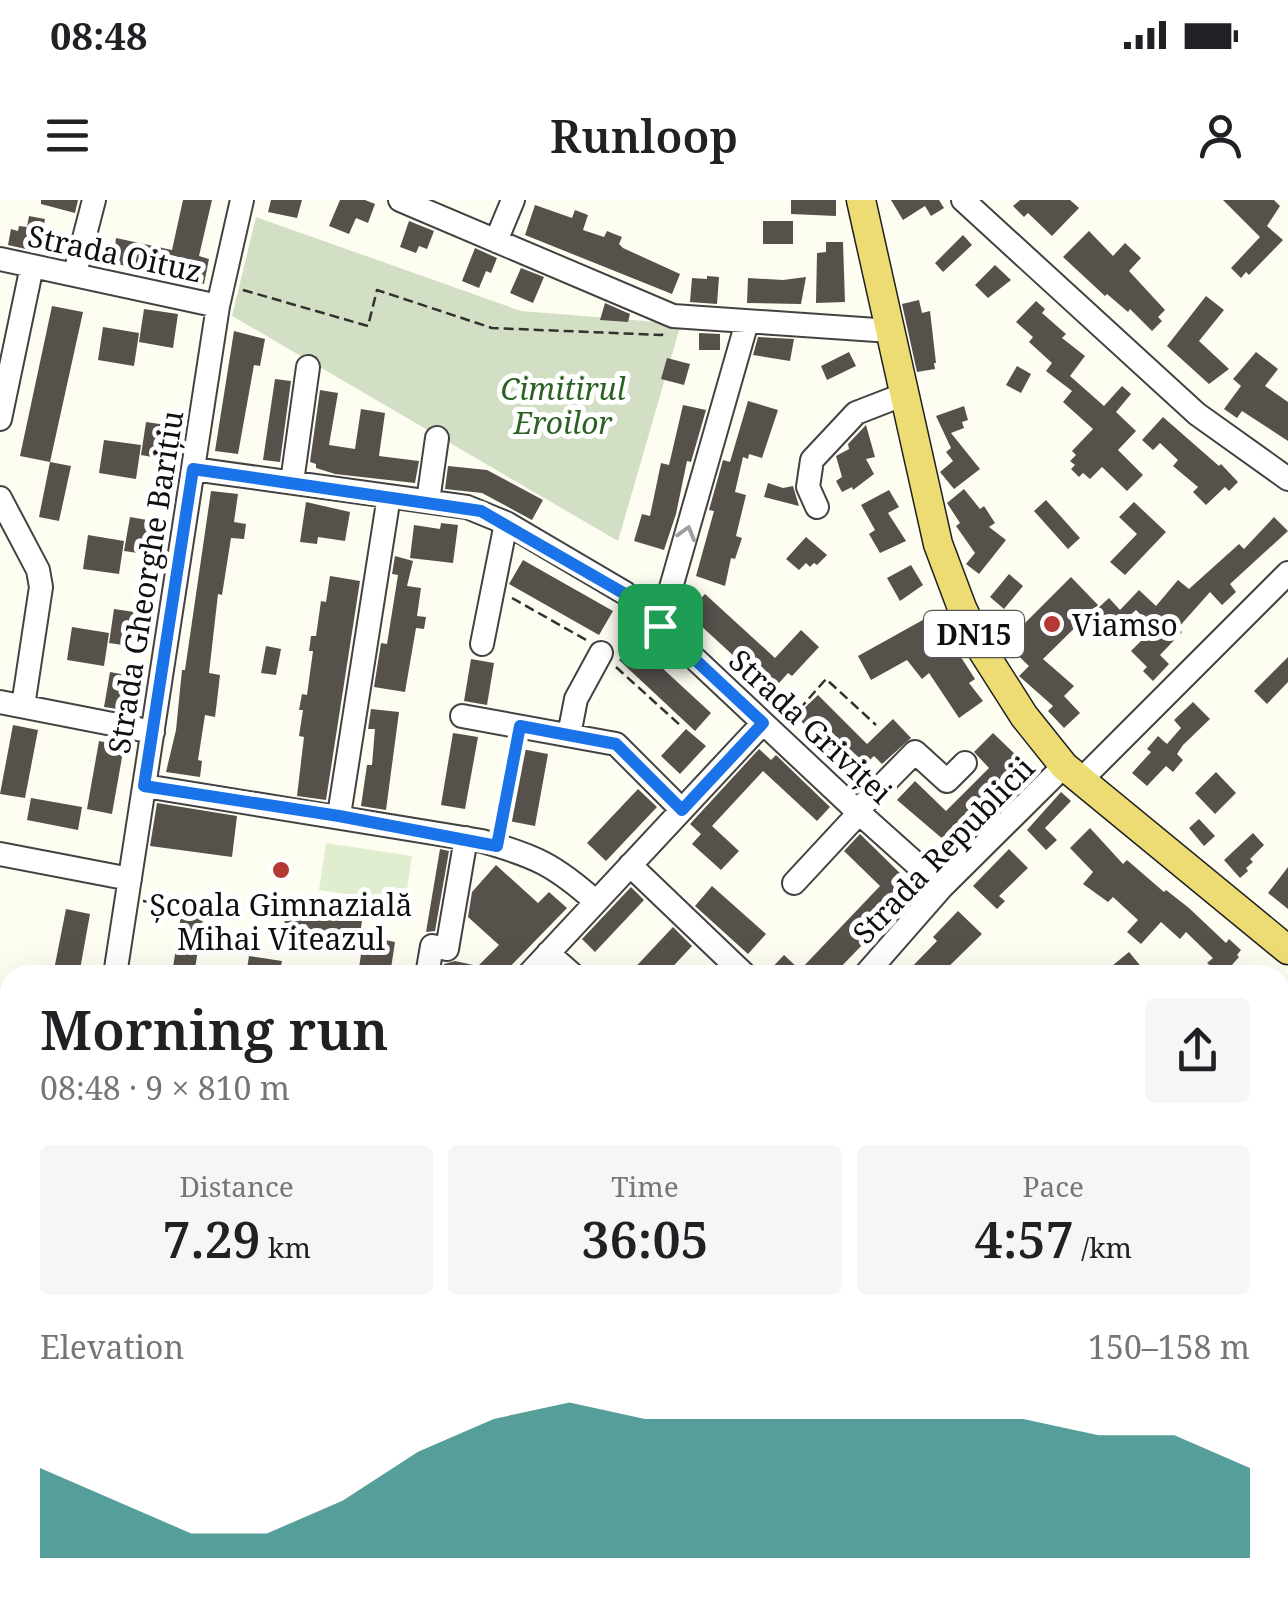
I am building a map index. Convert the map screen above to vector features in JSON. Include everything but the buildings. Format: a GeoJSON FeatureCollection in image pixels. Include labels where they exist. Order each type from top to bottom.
{"type":"FeatureCollection","features":[{"type":"Feature","properties":{"kind":"main road","name":"DN15"},"geometry":{"type":"LineString","coordinates":[[861,200],[938,544],[962,608],[1006,690],[1072,774],[1288,950]]}},
{"type":"Feature","properties":{"kind":"street"},"geometry":{"type":"LineString","coordinates":[[75,274],[94,200]]}},
{"type":"Feature","properties":{"kind":"street","name":"Strada Gheorghe Barițiu"},"geometry":{"type":"LineString","coordinates":[[117,965],[220,294],[242,200]]}},
{"type":"Feature","properties":{"kind":"street"},"geometry":{"type":"LineString","coordinates":[[400,200],[668,314],[891,331]]}},
{"type":"Feature","properties":{"kind":"street"},"geometry":{"type":"LineString","coordinates":[[496,241],[514,200]]}},
{"type":"Feature","properties":{"kind":"street"},"geometry":{"type":"LineString","coordinates":[[963,200],[1198,414],[1288,479]]}},
{"type":"Feature","properties":{"kind":"street","name":"Strada Oituz"},"geometry":{"type":"LineString","coordinates":[[0,259],[75,274],[220,294]]}},
{"type":"Feature","properties":{"kind":"street"},"geometry":{"type":"LineString","coordinates":[[0,419],[32,266]]}},
{"type":"Feature","properties":{"kind":"street"},"geometry":{"type":"LineString","coordinates":[[660,626],[747,322]]}},
{"type":"Feature","properties":{"kind":"street"},"geometry":{"type":"LineString","coordinates":[[292,482],[308,368]]}},
{"type":"Feature","properties":{"kind":"street"},"geometry":{"type":"LineString","coordinates":[[817,508],[808,486],[812,460],[856,413],[905,394]]}},
{"type":"Feature","properties":{"kind":"street"},"geometry":{"type":"LineString","coordinates":[[428,502],[437,438]]}},
{"type":"Feature","properties":{"kind":"street","name":"Strada Griviței"},"geometry":{"type":"LineString","coordinates":[[193,469],[467,507],[506,523],[625,594],[942,887]]}},
{"type":"Feature","properties":{"kind":"street"},"geometry":{"type":"LineString","coordinates":[[339,816],[388,496]]}},
{"type":"Feature","properties":{"kind":"street"},"geometry":{"type":"LineString","coordinates":[[0,498],[38,570],[41,587],[11,704],[152,732]]}},
{"type":"Feature","properties":{"kind":"street"},"geometry":{"type":"LineString","coordinates":[[482,644],[506,523]]}},
{"type":"Feature","properties":{"kind":"street","name":"Strada Republicii"},"geometry":{"type":"LineString","coordinates":[[874,965],[942,887],[1072,774],[1288,573]]}},
{"type":"Feature","properties":{"kind":"street"},"geometry":{"type":"LineString","coordinates":[[568,736],[576,700],[601,653]]}},
{"type":"Feature","properties":{"kind":"street"},"geometry":{"type":"LineString","coordinates":[[462,716],[616,744],[682,810]]}},
{"type":"Feature","properties":{"kind":"street"},"geometry":{"type":"LineString","coordinates":[[537,965],[682,810],[770,729]]}},
{"type":"Feature","properties":{"kind":"street"},"geometry":{"type":"LineString","coordinates":[[794,883],[915,752],[947,781],[965,763]]}},
{"type":"Feature","properties":{"kind":"street"},"geometry":{"type":"LineString","coordinates":[[144,786],[466,838],[530,855],[562,872],[596,902]]}},
{"type":"Feature","properties":{"kind":"street"},"geometry":{"type":"LineString","coordinates":[[429,965],[432,946],[448,949],[466,838]]}},
{"type":"Feature","properties":{"kind":"street"},"geometry":{"type":"LineString","coordinates":[[0,854],[130,879]]}},
{"type":"Feature","properties":{"kind":"street"},"geometry":{"type":"LineString","coordinates":[[630,865],[735,965]]}},
{"type":"Feature","properties":{"kind":"street"},"geometry":{"type":"LineString","coordinates":[[548,953],[562,965]]}},
{"type":"Feature","properties":{"kind":"path"},"geometry":{"type":"LineString","coordinates":[[220,294],[368,326],[377,290],[492,328],[662,335],[668,314]]}},
{"type":"Feature","properties":{"kind":"path"},"geometry":{"type":"LineString","coordinates":[[770,729],[826,679],[876,725]]}},
{"type":"Feature","properties":{"kind":"path"},"geometry":{"type":"LineString","coordinates":[[497,846],[520,726]]}},
{"type":"Feature","properties":{"kind":"green space","name":"Cimitirul Eroilor"},"geometry":{"type":"Polygon","coordinates":[[[256,217],[521,311],[680,327],[618,541],[232,316],[256,217]]]}},
{"type":"Feature","properties":{"kind":"green space"},"geometry":{"type":"Polygon","coordinates":[[[326,843],[412,856],[405,903],[319,890],[326,843]]]}},
{"type":"Feature","properties":{"kind":"place","name":"Viamso"},"geometry":{"type":"Point","coordinates":[1052,624]}},
{"type":"Feature","properties":{"kind":"place","name":"Școala Gimnazială Mihai Viteazul"},"geometry":{"type":"Point","coordinates":[281,870]}},
{"type":"Feature","properties":{"kind":"route"},"geometry":{"type":"LineString","coordinates":[[193,469],[481,511],[625,594],[660,626],[763,723],[682,810],[616,744],[520,726],[497,846],[339,816],[144,786],[193,469]]}}]}
